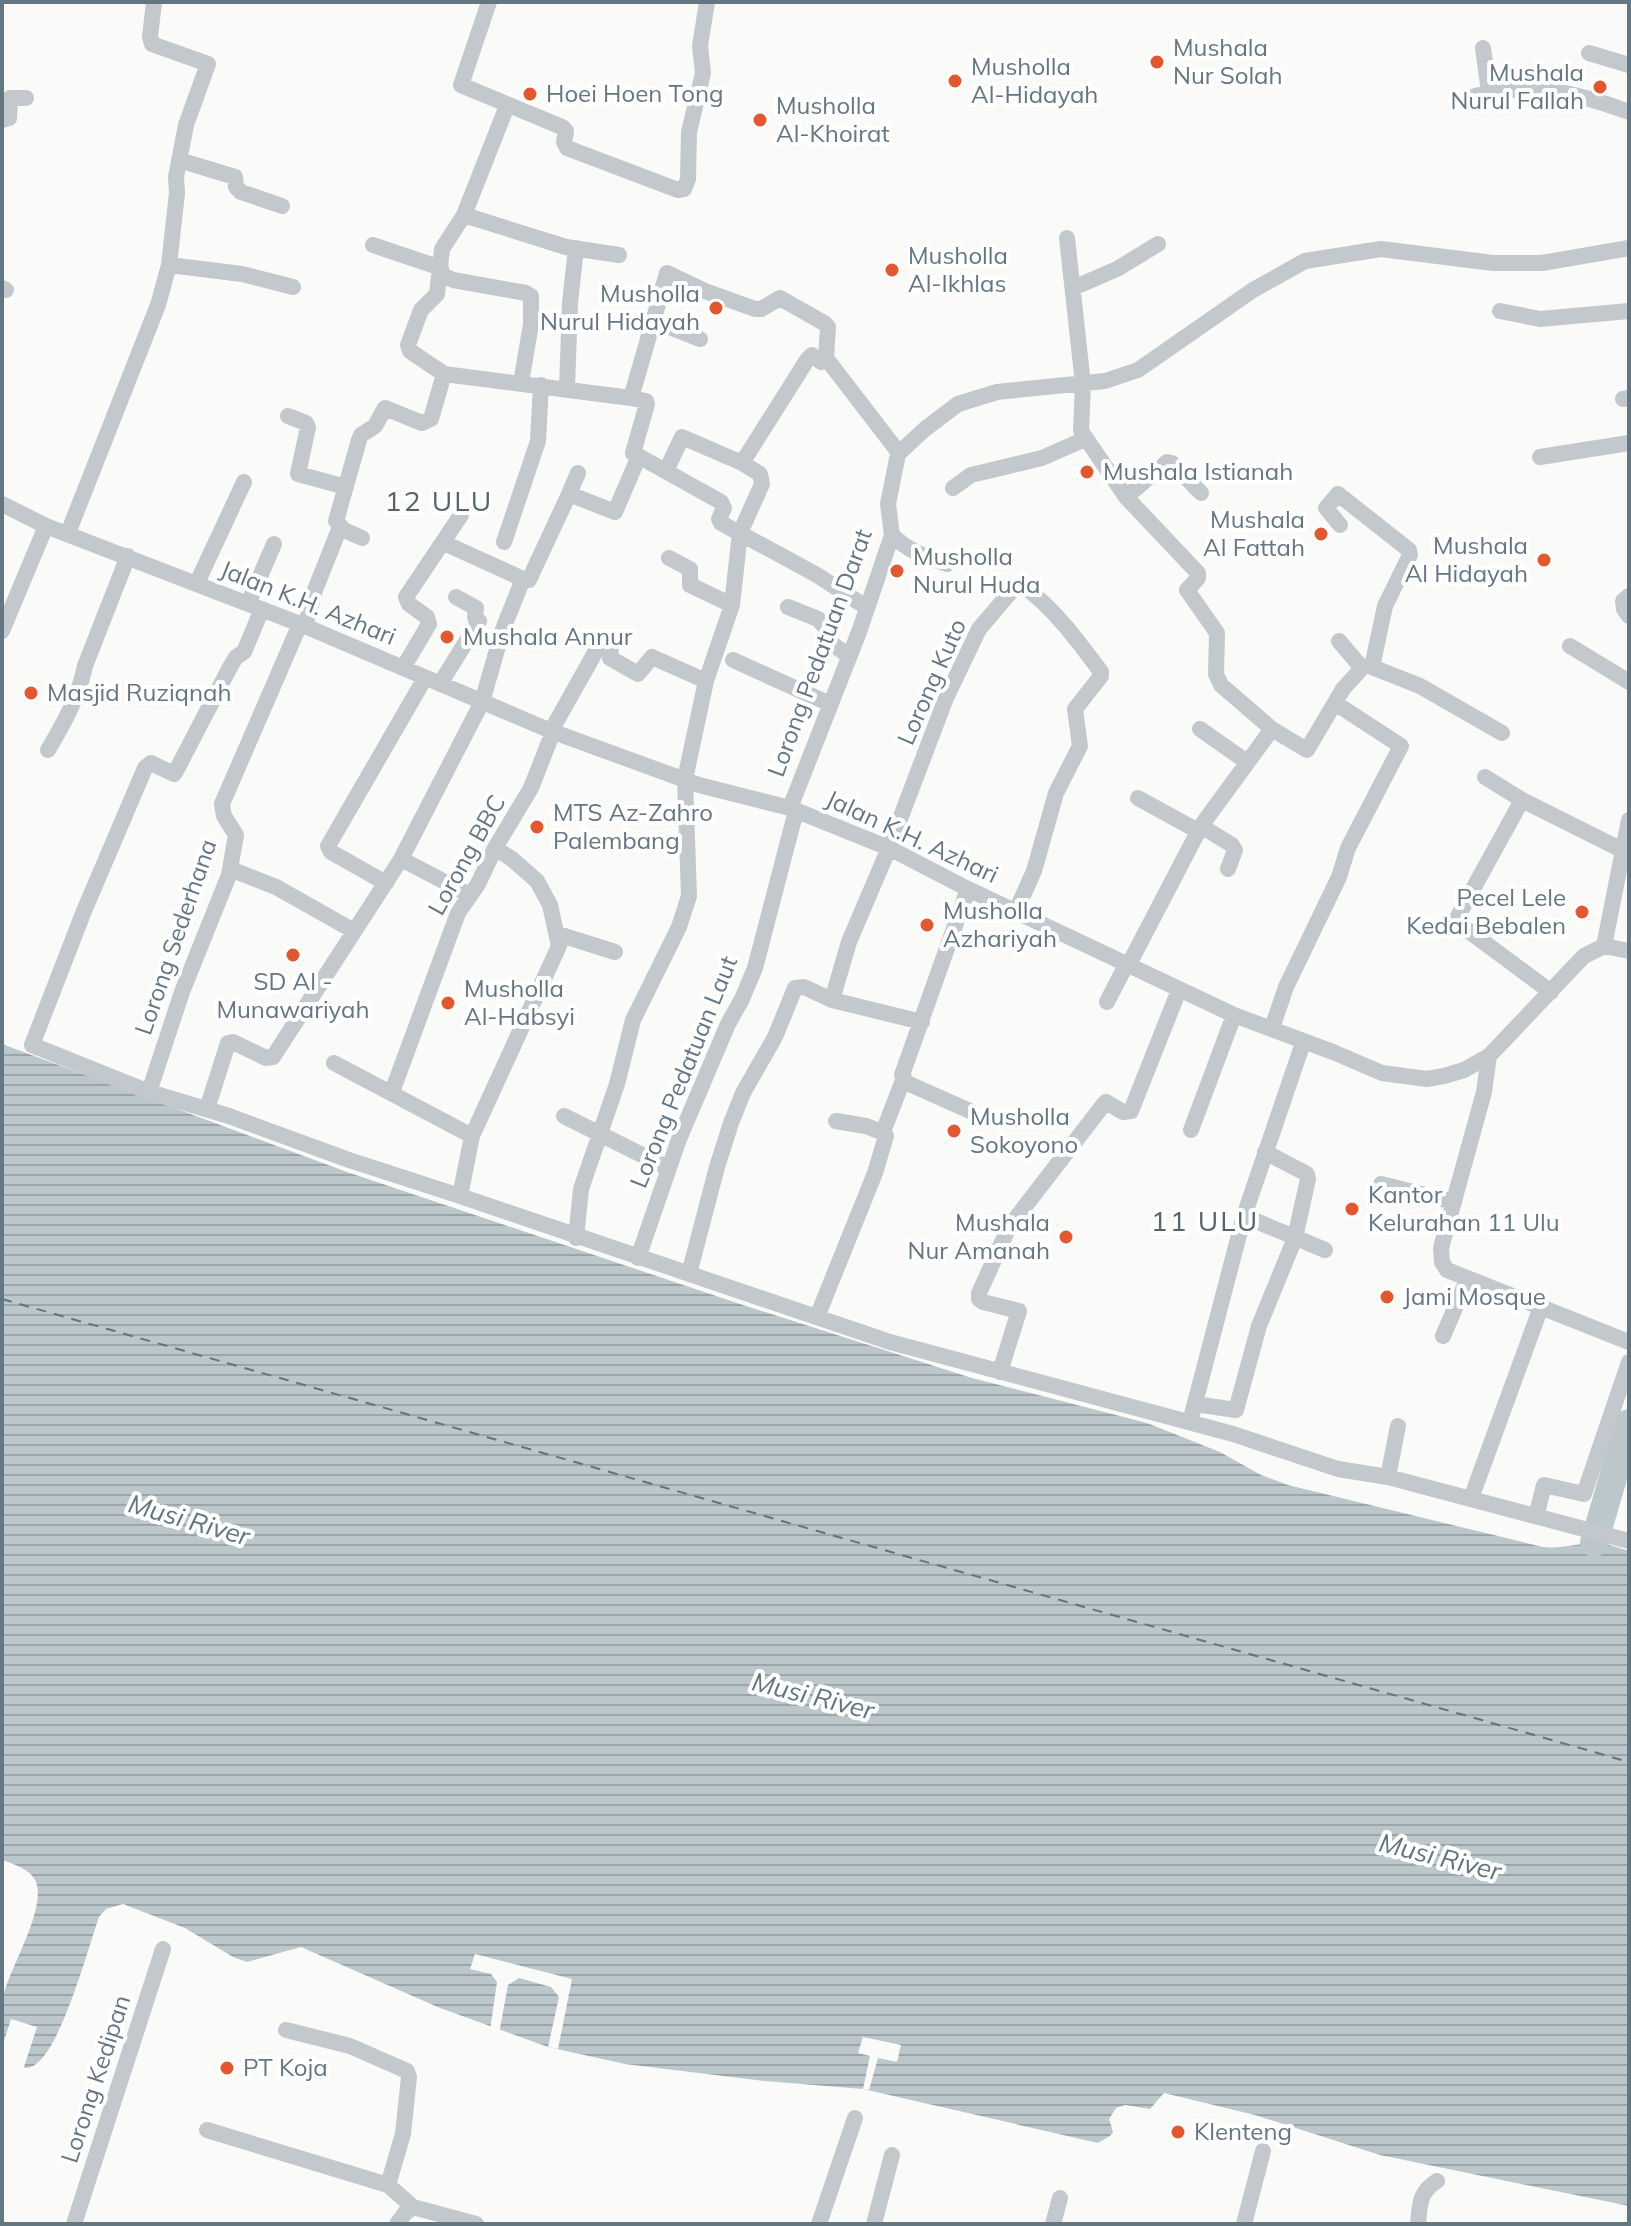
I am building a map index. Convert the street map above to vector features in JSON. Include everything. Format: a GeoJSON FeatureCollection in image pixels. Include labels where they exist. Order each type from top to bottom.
{"type":"FeatureCollection","features":[{"type":"Feature","properties":{"kind":"street"},"geometry":{"type":"LineString","coordinates":[[68,533],[158,305],[169,265],[179,160],[186,125],[208,64],[152,44],[154,2]]}},
{"type":"Feature","properties":{"kind":"street"},"geometry":{"type":"LineString","coordinates":[[489,2],[461,85],[562,127],[566,131],[564,142],[567,148],[678,190],[684,189],[688,179],[689,132],[703,73],[700,46],[707,2]]}},
{"type":"Feature","properties":{"kind":"street"},"geometry":{"type":"LineString","coordinates":[[1483,48],[1482,94],[1554,89],[1629,112]]}},
{"type":"Feature","properties":{"kind":"street"},"geometry":{"type":"LineString","coordinates":[[1589,53],[1629,65]]}},
{"type":"Feature","properties":{"kind":"street"},"geometry":{"type":"LineString","coordinates":[[2,120],[9,118],[10,98],[26,98]]}},
{"type":"Feature","properties":{"kind":"street"},"geometry":{"type":"LineString","coordinates":[[507,106],[464,215],[443,247],[437,294],[421,310],[408,348],[444,374],[567,388],[646,401],[633,453],[721,502],[724,508],[719,519],[721,523],[817,575],[866,607]]}},
{"type":"Feature","properties":{"kind":"street"},"geometry":{"type":"LineString","coordinates":[[179,160],[235,177],[236,187],[241,192],[282,206]]}},
{"type":"Feature","properties":{"kind":"street"},"geometry":{"type":"LineString","coordinates":[[464,215],[576,248],[619,255]]}},
{"type":"Feature","properties":{"kind":"street"},"geometry":{"type":"LineString","coordinates":[[1067,238],[1081,384],[1080,421],[1085,439],[1126,497],[1198,573],[1198,578],[1187,590],[1217,633],[1217,680],[1272,729],[1307,750],[1335,703],[1367,667],[1385,606],[1410,552],[1404,544],[1338,494],[1326,508],[1340,525]]}},
{"type":"Feature","properties":{"kind":"street"},"geometry":{"type":"LineString","coordinates":[[1073,288],[1117,269],[1158,244]]}},
{"type":"Feature","properties":{"kind":"street"},"geometry":{"type":"LineString","coordinates":[[373,245],[441,271],[453,280],[531,296],[531,324],[521,383]]}},
{"type":"Feature","properties":{"kind":"street"},"geometry":{"type":"LineString","coordinates":[[567,388],[576,248]]}},
{"type":"Feature","properties":{"kind":"street"},"geometry":{"type":"LineString","coordinates":[[631,398],[667,273],[755,309],[761,309],[780,298],[828,327],[826,358],[899,453],[958,404],[997,392],[1105,381],[1138,370],[1253,290],[1305,261],[1381,249],[1493,263],[1542,263],[1629,248]]}},
{"type":"Feature","properties":{"kind":"street"},"geometry":{"type":"LineString","coordinates":[[169,265],[242,274],[293,287]]}},
{"type":"Feature","properties":{"kind":"street"},"geometry":{"type":"LineString","coordinates":[[1500,311],[1540,319],[1629,311]]}},
{"type":"Feature","properties":{"kind":"street"},"geometry":{"type":"LineString","coordinates":[[652,320],[700,339]]}},
{"type":"Feature","properties":{"kind":"street"},"geometry":{"type":"LineString","coordinates":[[742,463],[807,360],[812,355],[821,362],[826,358]]}},
{"type":"Feature","properties":{"kind":"street","name":"Lorong Sederhana"},"geometry":{"type":"LineString","coordinates":[[149,1092],[182,992],[230,869],[236,835],[224,816],[222,804],[302,626],[340,527],[336,521],[361,435],[375,426],[385,408],[422,423],[429,422],[444,374]]}},
{"type":"Feature","properties":{"kind":"street"},"geometry":{"type":"LineString","coordinates":[[504,542],[538,441],[541,385]]}},
{"type":"Feature","properties":{"kind":"street"},"geometry":{"type":"LineString","coordinates":[[288,416],[306,423],[308,427],[298,474],[346,487]]}},
{"type":"Feature","properties":{"kind":"street"},"geometry":{"type":"LineString","coordinates":[[572,1183],[617,1084],[633,1020],[679,927],[689,896],[685,779],[706,681],[732,605],[740,533],[762,484],[760,474],[742,463],[682,437],[666,471]]}},
{"type":"Feature","properties":{"kind":"street"},"geometry":{"type":"LineString","coordinates":[[953,488],[971,475],[1042,458],[1085,439]]}},
{"type":"Feature","properties":{"kind":"street"},"geometry":{"type":"LineString","coordinates":[[1540,457],[1629,443]]}},
{"type":"Feature","properties":{"kind":"street","name":"Lorong Pedatuan Darat"},"geometry":{"type":"LineString","coordinates":[[793,809],[892,535],[888,504],[899,453]]}},
{"type":"Feature","properties":{"kind":"street"},"geometry":{"type":"LineString","coordinates":[[569,494],[615,512],[639,456]]}},
{"type":"Feature","properties":{"kind":"street"},"geometry":{"type":"LineString","coordinates":[[1126,497],[1167,462],[1172,463],[1201,493]]}},
{"type":"Feature","properties":{"kind":"street"},"geometry":{"type":"LineString","coordinates":[[444,543],[529,580],[578,473]]}},
{"type":"Feature","properties":{"kind":"street"},"geometry":{"type":"LineString","coordinates":[[197,583],[244,482]]}},
{"type":"Feature","properties":{"kind":"street","name":"Jalan K.H. Azhari"},"geometry":{"type":"LineString","coordinates":[[2,504],[46,526],[255,606],[552,731],[685,779],[793,809],[889,848],[1179,990],[1382,1073],[1427,1079],[1464,1070],[1489,1056],[1584,956],[1604,946]]}},
{"type":"Feature","properties":{"kind":"street"},"geometry":{"type":"LineString","coordinates":[[403,668],[429,624],[427,617],[409,604],[406,597],[461,515]]}},
{"type":"Feature","properties":{"kind":"street"},"geometry":{"type":"LineString","coordinates":[[2,631],[46,526]]}},
{"type":"Feature","properties":{"kind":"street"},"geometry":{"type":"LineString","coordinates":[[340,527],[362,538]]}},
{"type":"Feature","properties":{"kind":"street"},"geometry":{"type":"LineString","coordinates":[[892,535],[903,546],[947,564]]}},
{"type":"Feature","properties":{"kind":"street"},"geometry":{"type":"LineString","coordinates":[[274,544],[244,652],[236,657],[229,669],[174,774],[151,763],[145,768],[84,911],[32,1045],[149,1092],[207,1109],[576,1238],[890,1342],[1190,1422],[1338,1469],[1388,1477],[1621,1538]]}},
{"type":"Feature","properties":{"kind":"street"},"geometry":{"type":"LineString","coordinates":[[48,750],[83,680],[85,666],[128,556]]}},
{"type":"Feature","properties":{"kind":"street"},"geometry":{"type":"LineString","coordinates":[[669,558],[690,569],[690,585],[732,605]]}},
{"type":"Feature","properties":{"kind":"street"},"geometry":{"type":"LineString","coordinates":[[207,1109],[228,1043],[233,1042],[266,1058],[273,1057],[401,859],[476,700],[523,579]]}},
{"type":"Feature","properties":{"kind":"street","name":"Lorong Kuto"},"geometry":{"type":"LineString","coordinates":[[889,848],[946,698],[979,629],[1014,588],[1023,586],[1050,609],[1080,644],[1101,676],[1075,709],[1080,746],[1056,793],[1034,871],[1016,911]]}},
{"type":"Feature","properties":{"kind":"street"},"geometry":{"type":"LineString","coordinates":[[1629,596],[1623,601],[1629,616]]}},
{"type":"Feature","properties":{"kind":"street"},"geometry":{"type":"LineString","coordinates":[[386,883],[331,852],[328,846],[432,681],[479,621],[475,617],[476,608],[456,597]]}},
{"type":"Feature","properties":{"kind":"street"},"geometry":{"type":"LineString","coordinates":[[788,607],[818,619],[828,630],[828,641],[849,656]]}},
{"type":"Feature","properties":{"kind":"street"},"geometry":{"type":"LineString","coordinates":[[1339,641],[1367,667],[1420,686],[1502,733]]}},
{"type":"Feature","properties":{"kind":"street","name":"Lorong BBC"},"geometry":{"type":"LineString","coordinates":[[392,1092],[458,913],[531,788],[552,731],[601,642],[611,646],[610,658],[638,674],[652,657],[706,681]]}},
{"type":"Feature","properties":{"kind":"street"},"geometry":{"type":"LineString","coordinates":[[1570,646],[1629,682]]}},
{"type":"Feature","properties":{"kind":"street"},"geometry":{"type":"LineString","coordinates":[[733,660],[830,704]]}},
{"type":"Feature","properties":{"kind":"street"},"geometry":{"type":"LineString","coordinates":[[1272,1028],[1286,987],[1339,877],[1348,848],[1401,746],[1335,703]]}},
{"type":"Feature","properties":{"kind":"street"},"geometry":{"type":"LineString","coordinates":[[1200,729],[1247,762]]}},
{"type":"Feature","properties":{"kind":"street"},"geometry":{"type":"LineString","coordinates":[[1107,1002],[1200,829],[1272,729]]}},
{"type":"Feature","properties":{"kind":"street"},"geometry":{"type":"LineString","coordinates":[[1485,777],[1522,800],[1624,851]]}},
{"type":"Feature","properties":{"kind":"street"},"geometry":{"type":"LineString","coordinates":[[1138,798],[1232,845],[1235,850],[1228,869]]}},
{"type":"Feature","properties":{"kind":"street"},"geometry":{"type":"LineString","coordinates":[[1522,800],[1457,918],[1463,928],[1551,992]]}},
{"type":"Feature","properties":{"kind":"street","name":"Lorong Pedatuan Laut"},"geometry":{"type":"LineString","coordinates":[[638,1258],[668,1168],[728,1024],[755,968],[793,809]]}},
{"type":"Feature","properties":{"kind":"street"},"geometry":{"type":"LineString","coordinates":[[1629,824],[1604,946],[1629,951]]}},
{"type":"Feature","properties":{"kind":"street"},"geometry":{"type":"LineString","coordinates":[[460,1196],[472,1136],[559,946],[550,905],[537,881],[495,848]]}},
{"type":"Feature","properties":{"kind":"street"},"geometry":{"type":"LineString","coordinates":[[832,1000],[849,942],[889,848]]}},
{"type":"Feature","properties":{"kind":"street"},"geometry":{"type":"LineString","coordinates":[[401,859],[470,895]]}},
{"type":"Feature","properties":{"kind":"street"},"geometry":{"type":"LineString","coordinates":[[230,869],[276,887],[354,931]]}},
{"type":"Feature","properties":{"kind":"street"},"geometry":{"type":"LineString","coordinates":[[817,1317],[875,1173],[885,1141],[883,1132],[968,889]]}},
{"type":"Feature","properties":{"kind":"street"},"geometry":{"type":"LineString","coordinates":[[558,934],[615,952]]}},
{"type":"Feature","properties":{"kind":"street"},"geometry":{"type":"LineString","coordinates":[[689,1274],[731,1123],[798,986],[832,1000],[922,1022]]}},
{"type":"Feature","properties":{"kind":"street"},"geometry":{"type":"LineString","coordinates":[[1000,1372],[1019,1311],[983,1302],[979,1299],[979,1293],[1005,1236],[1106,1102],[1123,1112],[1131,1111],[1179,990]]}},
{"type":"Feature","properties":{"kind":"street"},"geometry":{"type":"LineString","coordinates":[[1191,1130],[1234,1015]]}},
{"type":"Feature","properties":{"kind":"street"},"geometry":{"type":"LineString","coordinates":[[1190,1422],[1244,1216],[1303,1043]]}},
{"type":"Feature","properties":{"kind":"street"},"geometry":{"type":"LineString","coordinates":[[1489,1056],[1484,1092],[1441,1248],[1442,1262],[1447,1270],[1629,1342]]}},
{"type":"Feature","properties":{"kind":"street"},"geometry":{"type":"LineString","coordinates":[[334,1063],[472,1136]]}},
{"type":"Feature","properties":{"kind":"street"},"geometry":{"type":"LineString","coordinates":[[903,1080],[970,1111]]}},
{"type":"Feature","properties":{"kind":"street"},"geometry":{"type":"LineString","coordinates":[[576,1238],[581,1189],[605,1085]]}},
{"type":"Feature","properties":{"kind":"street"},"geometry":{"type":"LineString","coordinates":[[564,1116],[668,1168]]}},
{"type":"Feature","properties":{"kind":"street"},"geometry":{"type":"LineString","coordinates":[[836,1121],[883,1132]]}},
{"type":"Feature","properties":{"kind":"street"},"geometry":{"type":"LineString","coordinates":[[1195,1404],[1236,1410],[1259,1326],[1308,1179],[1307,1174],[1265,1152]]}},
{"type":"Feature","properties":{"kind":"street"},"geometry":{"type":"LineString","coordinates":[[1381,1184],[1454,1202]]}},
{"type":"Feature","properties":{"kind":"street"},"geometry":{"type":"LineString","coordinates":[[1244,1216],[1325,1250]]}},
{"type":"Feature","properties":{"kind":"street"},"geometry":{"type":"LineString","coordinates":[[1443,1336],[1468,1278]]}},
{"type":"Feature","properties":{"kind":"street"},"geometry":{"type":"LineString","coordinates":[[1473,1493],[1541,1307]]}},
{"type":"Feature","properties":{"kind":"street"},"geometry":{"type":"LineString","coordinates":[[1538,1509],[1544,1485],[1584,1494],[1629,1362]]}},
{"type":"Feature","properties":{"kind":"street"},"geometry":{"type":"LineString","coordinates":[[1388,1477],[1398,1426]]}},
{"type":"Feature","properties":{"kind":"street","name":"Lorong Kedipan"},"geometry":{"type":"LineString","coordinates":[[74,2224],[163,1949]]}},
{"type":"Feature","properties":{"kind":"street"},"geometry":{"type":"LineString","coordinates":[[286,2030],[350,2046],[407,2071],[403,2134],[388,2185]]}},
{"type":"Feature","properties":{"kind":"street"},"geometry":{"type":"LineString","coordinates":[[819,2224],[855,2118]]}},
{"type":"Feature","properties":{"kind":"street"},"geometry":{"type":"LineString","coordinates":[[207,2130],[388,2185],[413,2207],[476,2224]]}},
{"type":"Feature","properties":{"kind":"street"},"geometry":{"type":"LineString","coordinates":[[1244,2224],[1263,2151]]}},
{"type":"Feature","properties":{"kind":"street"},"geometry":{"type":"LineString","coordinates":[[874,2224],[892,2155]]}},
{"type":"Feature","properties":{"kind":"street"},"geometry":{"type":"LineString","coordinates":[[1418,2224],[1421,2196],[1426,2187],[1437,2181]]}},
{"type":"Feature","properties":{"kind":"street"},"geometry":{"type":"LineString","coordinates":[[1053,2224],[1060,2198]]}},
{"type":"Feature","properties":{"kind":"street"},"geometry":{"type":"LineString","coordinates":[[397,2224],[413,2207]]}},
{"type":"Feature","properties":{"kind":"water","name":"Musi River"},"geometry":{"type":"Polygon","coordinates":[[[2,1044],[347,1172],[740,1304],[972,1378],[1147,1423],[1220,1452],[1261,1475],[1288,1485],[1543,1547],[1596,1543],[1629,1551],[1629,2206],[1380,2155],[1255,2115],[1164,2093],[1150,2109],[1125,2105],[1116,2108],[1109,2119],[1113,2132],[1098,2143],[863,2089],[625,2064],[548,2047],[440,2008],[301,1947],[247,1962],[185,1928],[123,1904],[106,1909],[99,1917],[63,2021],[43,2057],[33,2066],[25,2068],[2,2063],[2,2001],[33,1920],[38,1890],[28,1872],[2,1860],[2,1044]]]}},
{"type":"Feature","properties":{"kind":"pier"},"geometry":{"type":"Polygon","coordinates":[[[475,1954],[572,1979],[558,2049],[548,2047],[559,1997],[551,1987],[519,1978],[508,1985],[499,2034],[490,2030],[497,1982],[491,1974],[470,1969],[475,1954]]]}},
{"type":"Feature","properties":{"kind":"pier"},"geometry":{"type":"Polygon","coordinates":[[[11,2019],[37,2027],[22,2073],[2,2068],[2,2047],[11,2019]]]}},
{"type":"Feature","properties":{"kind":"pier"},"geometry":{"type":"Polygon","coordinates":[[[863,2037],[901,2045],[897,2062],[878,2058],[869,2090],[863,2089],[870,2056],[858,2053],[863,2037]]]}},
{"type":"Feature","properties":{"kind":"waterway"},"geometry":{"type":"LineString","coordinates":[[1594,1543],[1629,1423]]}},
{"type":"Feature","properties":{"kind":"ferry route"},"geometry":{"type":"LineString","coordinates":[[2,1299],[1629,1762]]}},
{"type":"Feature","properties":{"kind":"place","name":"Mushala Nur Solah"},"geometry":{"type":"Point","coordinates":[1157,62]}},
{"type":"Feature","properties":{"kind":"place","name":"Musholla Al-Hidayah"},"geometry":{"type":"Point","coordinates":[955,81]}},
{"type":"Feature","properties":{"kind":"place","name":"Mushala Nurul Fallah"},"geometry":{"type":"Point","coordinates":[1600,87]}},
{"type":"Feature","properties":{"kind":"place","name":"Hoei Hoen Tong"},"geometry":{"type":"Point","coordinates":[530,94]}},
{"type":"Feature","properties":{"kind":"place","name":"Musholla Al-Khoirat"},"geometry":{"type":"Point","coordinates":[760,120]}},
{"type":"Feature","properties":{"kind":"place","name":"Musholla Al-Ikhlas"},"geometry":{"type":"Point","coordinates":[892,270]}},
{"type":"Feature","properties":{"kind":"place","name":"Musholla Nurul Hidayah"},"geometry":{"type":"Point","coordinates":[716,308]}},
{"type":"Feature","properties":{"kind":"place","name":"Mushala Istianah"},"geometry":{"type":"Point","coordinates":[1087,472]}},
{"type":"Feature","properties":{"kind":"place","name":"Mushala Al Fattah"},"geometry":{"type":"Point","coordinates":[1321,534]}},
{"type":"Feature","properties":{"kind":"place","name":"Mushala Al Hidayah"},"geometry":{"type":"Point","coordinates":[1544,560]}},
{"type":"Feature","properties":{"kind":"place","name":"Musholla Nurul Huda"},"geometry":{"type":"Point","coordinates":[897,571]}},
{"type":"Feature","properties":{"kind":"place","name":"Mushala Annur"},"geometry":{"type":"Point","coordinates":[447,637]}},
{"type":"Feature","properties":{"kind":"place","name":"Masjid Ruziqnah"},"geometry":{"type":"Point","coordinates":[31,693]}},
{"type":"Feature","properties":{"kind":"place","name":"MTS Az-Zahro Palembang"},"geometry":{"type":"Point","coordinates":[537,827]}},
{"type":"Feature","properties":{"kind":"place","name":"Pecel Lele Kedai Bebalen"},"geometry":{"type":"Point","coordinates":[1582,912]}},
{"type":"Feature","properties":{"kind":"place","name":"Musholla Azhariyah"},"geometry":{"type":"Point","coordinates":[927,925]}},
{"type":"Feature","properties":{"kind":"place","name":"SD Al - Munawariyah"},"geometry":{"type":"Point","coordinates":[293,955]}},
{"type":"Feature","properties":{"kind":"place","name":"Musholla Al-Habsyi"},"geometry":{"type":"Point","coordinates":[448,1003]}},
{"type":"Feature","properties":{"kind":"place","name":"Musholla Sokoyono"},"geometry":{"type":"Point","coordinates":[954,1131]}},
{"type":"Feature","properties":{"kind":"place","name":"Kantor Kelurahan 11 Ulu"},"geometry":{"type":"Point","coordinates":[1352,1209]}},
{"type":"Feature","properties":{"kind":"place","name":"Mushala Nur Amanah"},"geometry":{"type":"Point","coordinates":[1066,1237]}},
{"type":"Feature","properties":{"kind":"place","name":"Jami Mosque"},"geometry":{"type":"Point","coordinates":[1387,1297]}},
{"type":"Feature","properties":{"kind":"place","name":"PT Koja"},"geometry":{"type":"Point","coordinates":[227,2068]}},
{"type":"Feature","properties":{"kind":"place","name":"Klenteng"},"geometry":{"type":"Point","coordinates":[1178,2132]}},
{"type":"Feature","properties":{"kind":"district","name":"12 ULU"},"geometry":{"type":"Point","coordinates":[439,501]}},
{"type":"Feature","properties":{"kind":"district","name":"11 ULU"},"geometry":{"type":"Point","coordinates":[1205,1221]}}]}
